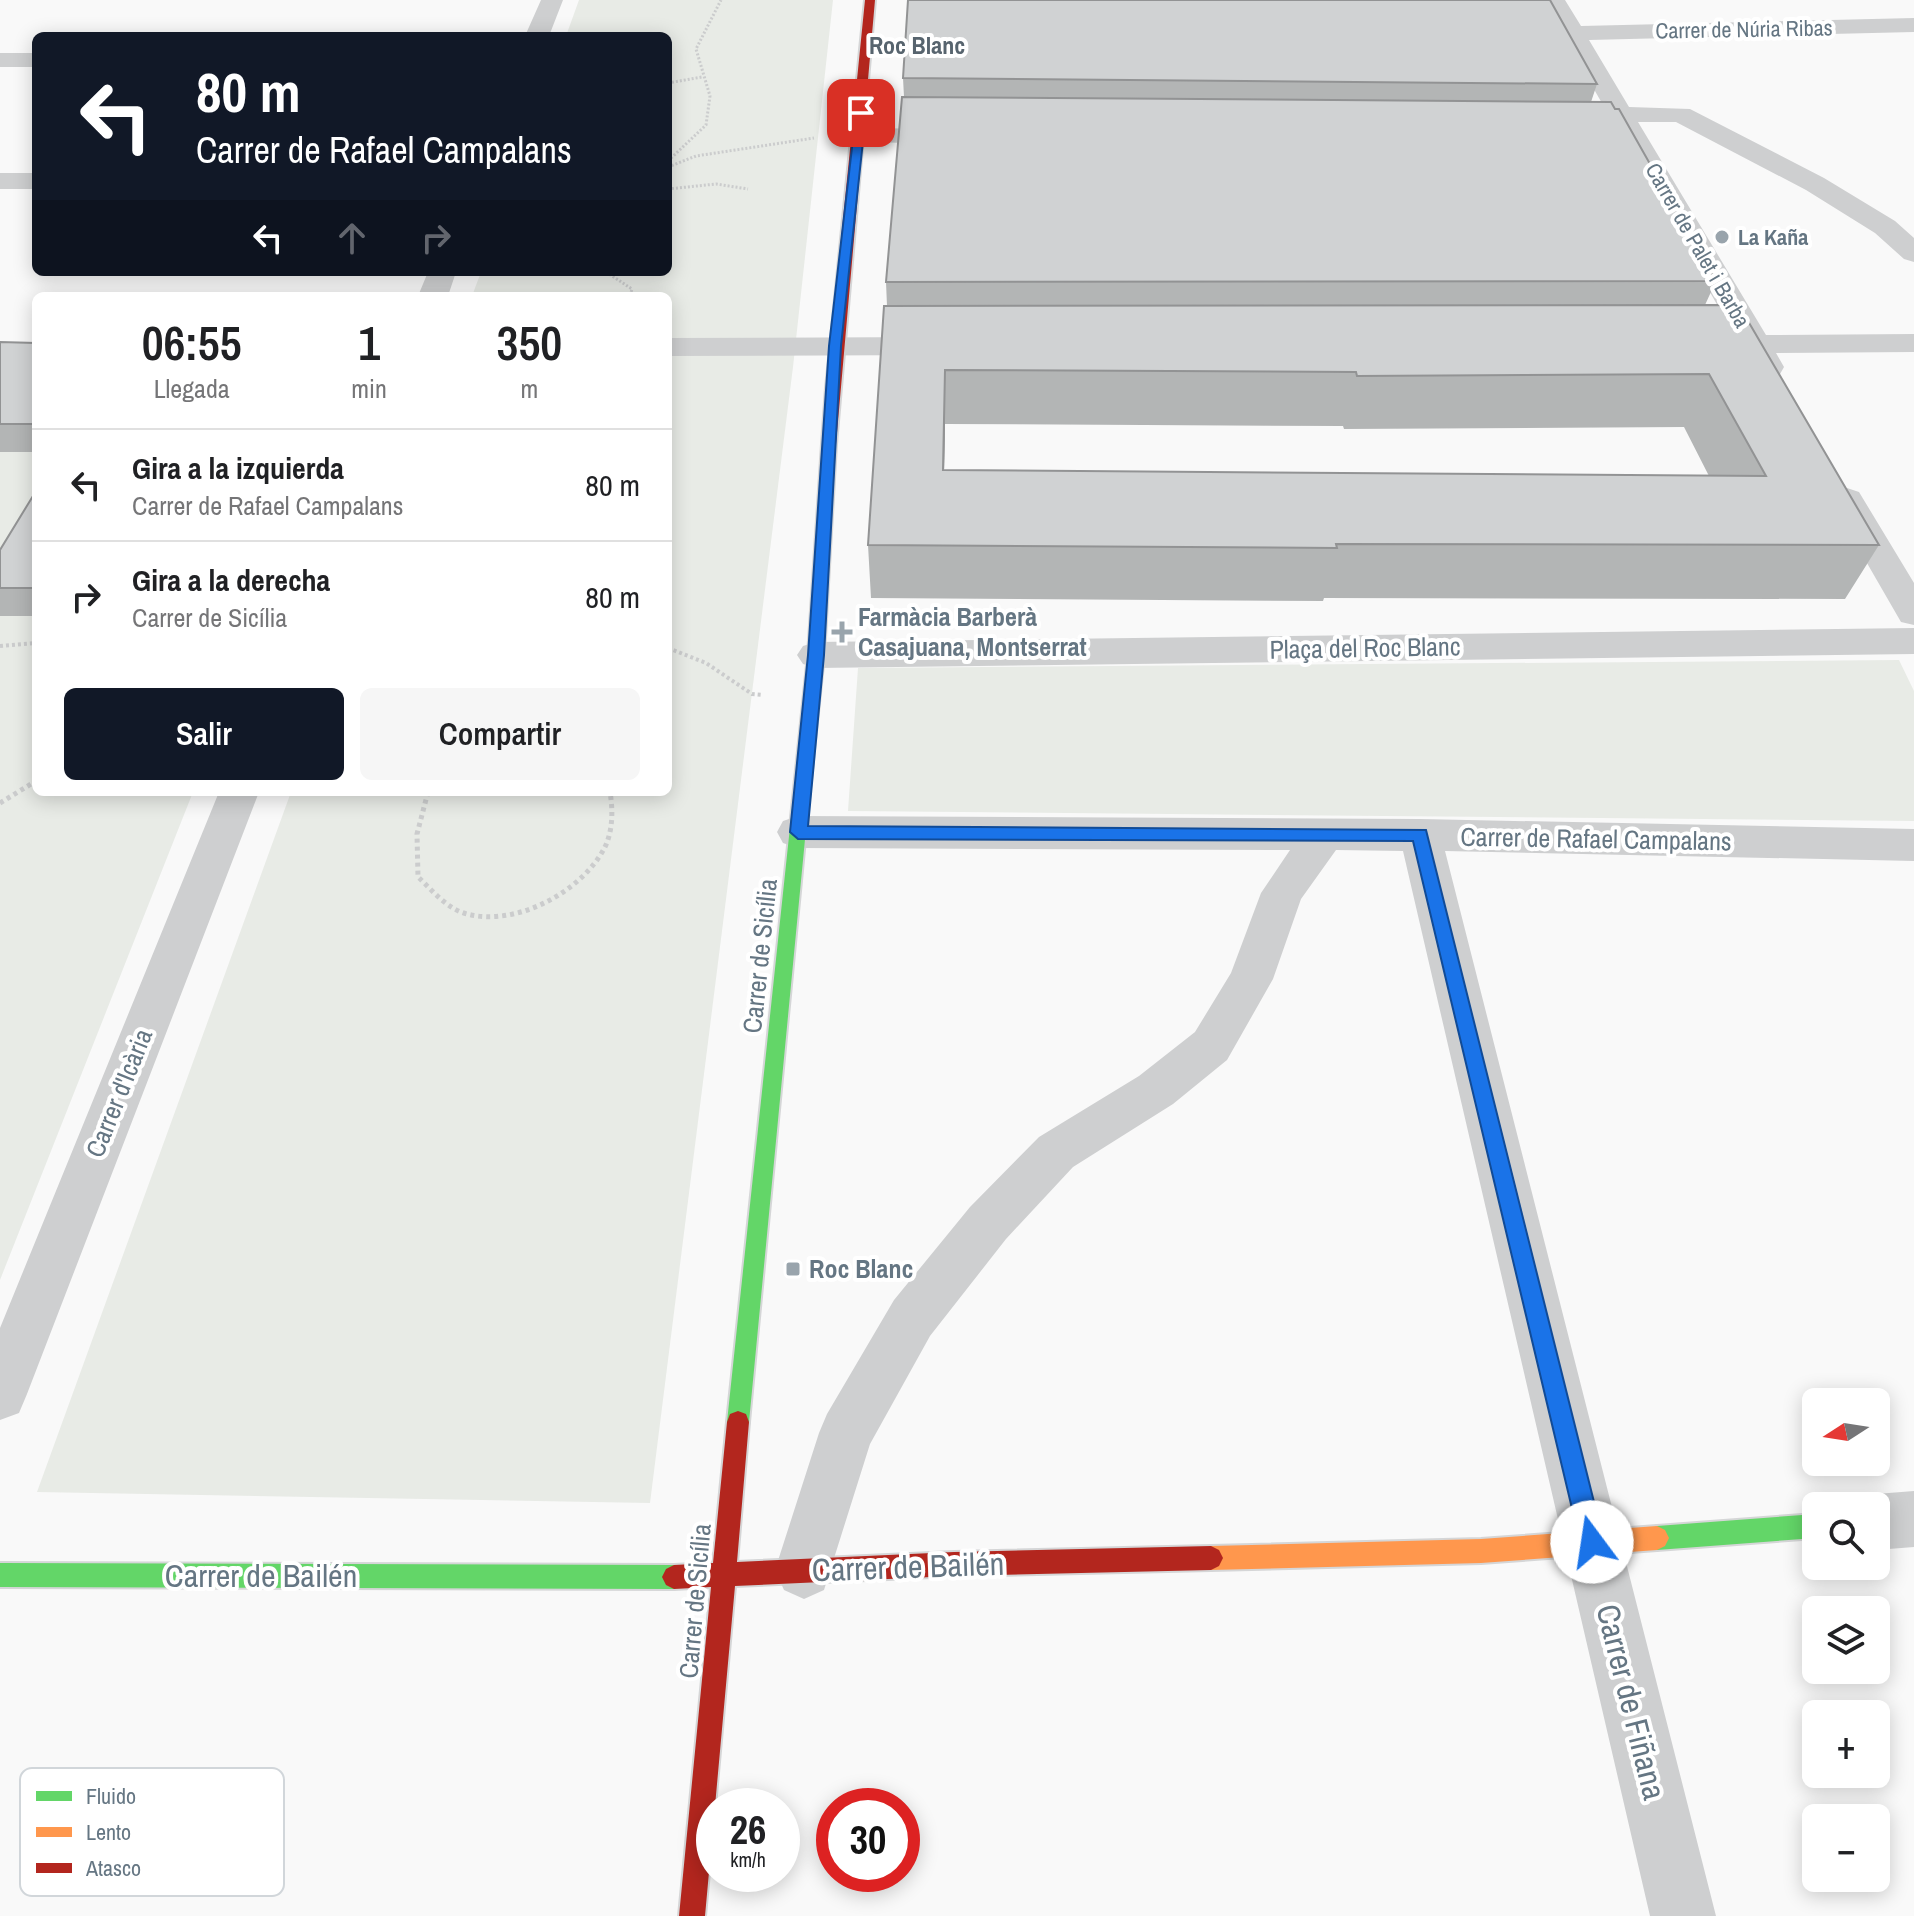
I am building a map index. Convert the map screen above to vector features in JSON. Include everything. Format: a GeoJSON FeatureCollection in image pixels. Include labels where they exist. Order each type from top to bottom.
{"type":"FeatureCollection","features":[{"type":"Feature","properties":{"kind":"street"},"geometry":{"type":"LineString","coordinates":[[539,32],[552,0]]}},
{"type":"Feature","properties":{"kind":"street","name":"Carrer de Sicília"},"geometry":{"type":"LineString","coordinates":[[692,1916],[723,1577],[812,701],[835,346],[859,136],[870,0]]}},
{"type":"Feature","properties":{"kind":"street","name":"Carrer de Palet i Barba"},"geometry":{"type":"LineString","coordinates":[[1554,0],[1784,391]]}},
{"type":"Feature","properties":{"kind":"street","name":"Carrer de Núria Ribas"},"geometry":{"type":"LineString","coordinates":[[1573,33],[1914,25]]}},
{"type":"Feature","properties":{"kind":"street"},"geometry":{"type":"LineString","coordinates":[[0,60],[32,60]]}},
{"type":"Feature","properties":{"kind":"street"},"geometry":{"type":"LineString","coordinates":[[1622,115],[1681,114],[1815,184],[1885,227],[1914,253]]}},
{"type":"Feature","properties":{"kind":"street"},"geometry":{"type":"LineString","coordinates":[[859,136],[977,137]]}},
{"type":"Feature","properties":{"kind":"street"},"geometry":{"type":"LineString","coordinates":[[1606,142],[1638,142]]}},
{"type":"Feature","properties":{"kind":"street"},"geometry":{"type":"LineString","coordinates":[[0,181],[32,181]]}},
{"type":"Feature","properties":{"kind":"street"},"geometry":{"type":"LineString","coordinates":[[1681,345],[1914,343]]}},
{"type":"Feature","properties":{"kind":"street"},"geometry":{"type":"LineString","coordinates":[[672,347],[974,346]]}},
{"type":"Feature","properties":{"kind":"street"},"geometry":{"type":"LineString","coordinates":[[1835,478],[1914,613]]}},
{"type":"Feature","properties":{"kind":"street","name":"Plaça del Roc Blanc"},"geometry":{"type":"LineString","coordinates":[[816,655],[1914,641]]}},
{"type":"Feature","properties":{"kind":"street","name":"Carrer d'Icària"},"geometry":{"type":"LineString","coordinates":[[0,1394],[237,796]]}},
{"type":"Feature","properties":{"kind":"street","name":"Carrer de Rafael Campalans"},"geometry":{"type":"LineString","coordinates":[[798,832],[1420,835],[1914,845]]}},
{"type":"Feature","properties":{"kind":"street"},"geometry":{"type":"LineString","coordinates":[[804,1570],[846,1433],[912,1318],[988,1223],[1056,1152],[1156,1090],[1211,1046],[1251,979],[1282,893],[1324,835]]}},
{"type":"Feature","properties":{"kind":"street","name":"Carrer de Fiñana"},"geometry":{"type":"LineString","coordinates":[[1420,835],[1683,1916]]}},
{"type":"Feature","properties":{"kind":"street"},"geometry":{"type":"LineString","coordinates":[[1890,1521],[1914,1519]]}},
{"type":"Feature","properties":{"kind":"street","name":"Carrer de Bailén"},"geometry":{"type":"LineString","coordinates":[[0,1575],[723,1577],[804,1570],[1481,1551],[1802,1527]]}},
{"type":"Feature","properties":{"kind":"path"},"geometry":{"type":"LineString","coordinates":[[672,157],[706,125],[710,96],[696,49],[721,0]]}},
{"type":"Feature","properties":{"kind":"path"},"geometry":{"type":"LineString","coordinates":[[672,82],[702,77]]}},
{"type":"Feature","properties":{"kind":"path"},"geometry":{"type":"LineString","coordinates":[[672,165],[696,156],[818,138],[859,136]]}},
{"type":"Feature","properties":{"kind":"path"},"geometry":{"type":"LineString","coordinates":[[672,189],[716,184],[748,189]]}},
{"type":"Feature","properties":{"kind":"path"},"geometry":{"type":"LineString","coordinates":[[612,276],[632,289],[631,292]]}},
{"type":"Feature","properties":{"kind":"path"},"geometry":{"type":"LineString","coordinates":[[0,646],[32,643]]}},
{"type":"Feature","properties":{"kind":"path"},"geometry":{"type":"LineString","coordinates":[[672,650],[706,663],[752,694],[812,701]]}},
{"type":"Feature","properties":{"kind":"path"},"geometry":{"type":"LineString","coordinates":[[0,803],[32,783]]}},
{"type":"Feature","properties":{"kind":"path"},"geometry":{"type":"LineString","coordinates":[[426,796],[415,837],[418,877],[442,902],[468,915],[491,917],[512,914],[545,902],[579,877],[603,850],[610,824],[610,796]]}},
{"type":"Feature","properties":{"kind":"shaded area"},"geometry":{"type":"Polygon","coordinates":[[[579,0],[833,0],[793,367],[650,1503],[37,1492],[290,796],[672,796],[672,292],[474,292],[480,276],[672,276],[672,32],[567,32],[579,0]]]}},
{"type":"Feature","properties":{"kind":"shaded area"},"geometry":{"type":"Polygon","coordinates":[[[0,374],[32,374],[32,796],[191,796],[0,1280],[0,374]]]}},
{"type":"Feature","properties":{"kind":"shaded area"},"geometry":{"type":"Polygon","coordinates":[[[1899,660],[1914,691],[1914,821],[848,811],[858,668],[1899,660]]]}},
{"type":"Feature","properties":{"kind":"building"},"geometry":{"type":"Polygon","coordinates":[[[908,0],[1550,0],[1597,84],[903,78],[908,0]]]}},
{"type":"Feature","properties":{"kind":"building"},"geometry":{"type":"Polygon","coordinates":[[[902,97],[1611,102],[1615,109],[1619,109],[1716,281],[886,282],[902,97]]]}},
{"type":"Feature","properties":{"kind":"building"},"geometry":{"type":"Polygon","coordinates":[[[1729,305],[1738,321],[1748,321],[1879,545],[1336,544],[1337,548],[868,545],[884,306],[1729,305]],[[945,370],[943,470],[1766,476],[1709,374],[1357,376],[1356,372],[945,370]]]}},
{"type":"Feature","properties":{"kind":"building"},"geometry":{"type":"Polygon","coordinates":[[[0,342],[32,343],[32,424],[0,424],[0,342]]]}},
{"type":"Feature","properties":{"kind":"building"},"geometry":{"type":"Polygon","coordinates":[[[32,498],[32,588],[0,588],[0,550],[32,498]]]}},
{"type":"Feature","properties":{"kind":"traffic: fast"},"geometry":{"type":"LineString","coordinates":[[738,1422],[800,808]]}},
{"type":"Feature","properties":{"kind":"traffic: fast"},"geometry":{"type":"LineString","coordinates":[[1657,1538],[1802,1527]]}},
{"type":"Feature","properties":{"kind":"traffic: fast"},"geometry":{"type":"LineString","coordinates":[[0,1575],[674,1577]]}},
{"type":"Feature","properties":{"kind":"traffic: slow"},"geometry":{"type":"LineString","coordinates":[[800,808],[816,655],[829,444]]}},
{"type":"Feature","properties":{"kind":"traffic: slow"},"geometry":{"type":"LineString","coordinates":[[1211,1558],[1481,1551],[1657,1538]]}},
{"type":"Feature","properties":{"kind":"traffic: jam"},"geometry":{"type":"LineString","coordinates":[[829,444],[870,0]]}},
{"type":"Feature","properties":{"kind":"traffic: jam"},"geometry":{"type":"LineString","coordinates":[[692,1916],[738,1422]]}},
{"type":"Feature","properties":{"kind":"traffic: jam"},"geometry":{"type":"LineString","coordinates":[[674,1577],[954,1564],[1211,1558]]}},
{"type":"Feature","properties":{"kind":"place","name":"La Kaña"},"geometry":{"type":"Point","coordinates":[1722,237]}},
{"type":"Feature","properties":{"kind":"place","name":"Farmàcia Barberà Casajuana, Montserrat"},"geometry":{"type":"Point","coordinates":[842,632]}},
{"type":"Feature","properties":{"kind":"place","name":"Roc Blanc"},"geometry":{"type":"Point","coordinates":[793,1269]}},
{"type":"Feature","properties":{"kind":"district","name":"Roc Blanc"},"geometry":{"type":"Point","coordinates":[917,46]}},
{"type":"Feature","properties":{"kind":"route"},"geometry":{"type":"LineString","coordinates":[[861,113],[835,346],[816,655],[798,832],[1420,835],[1592,1542]]}}]}
